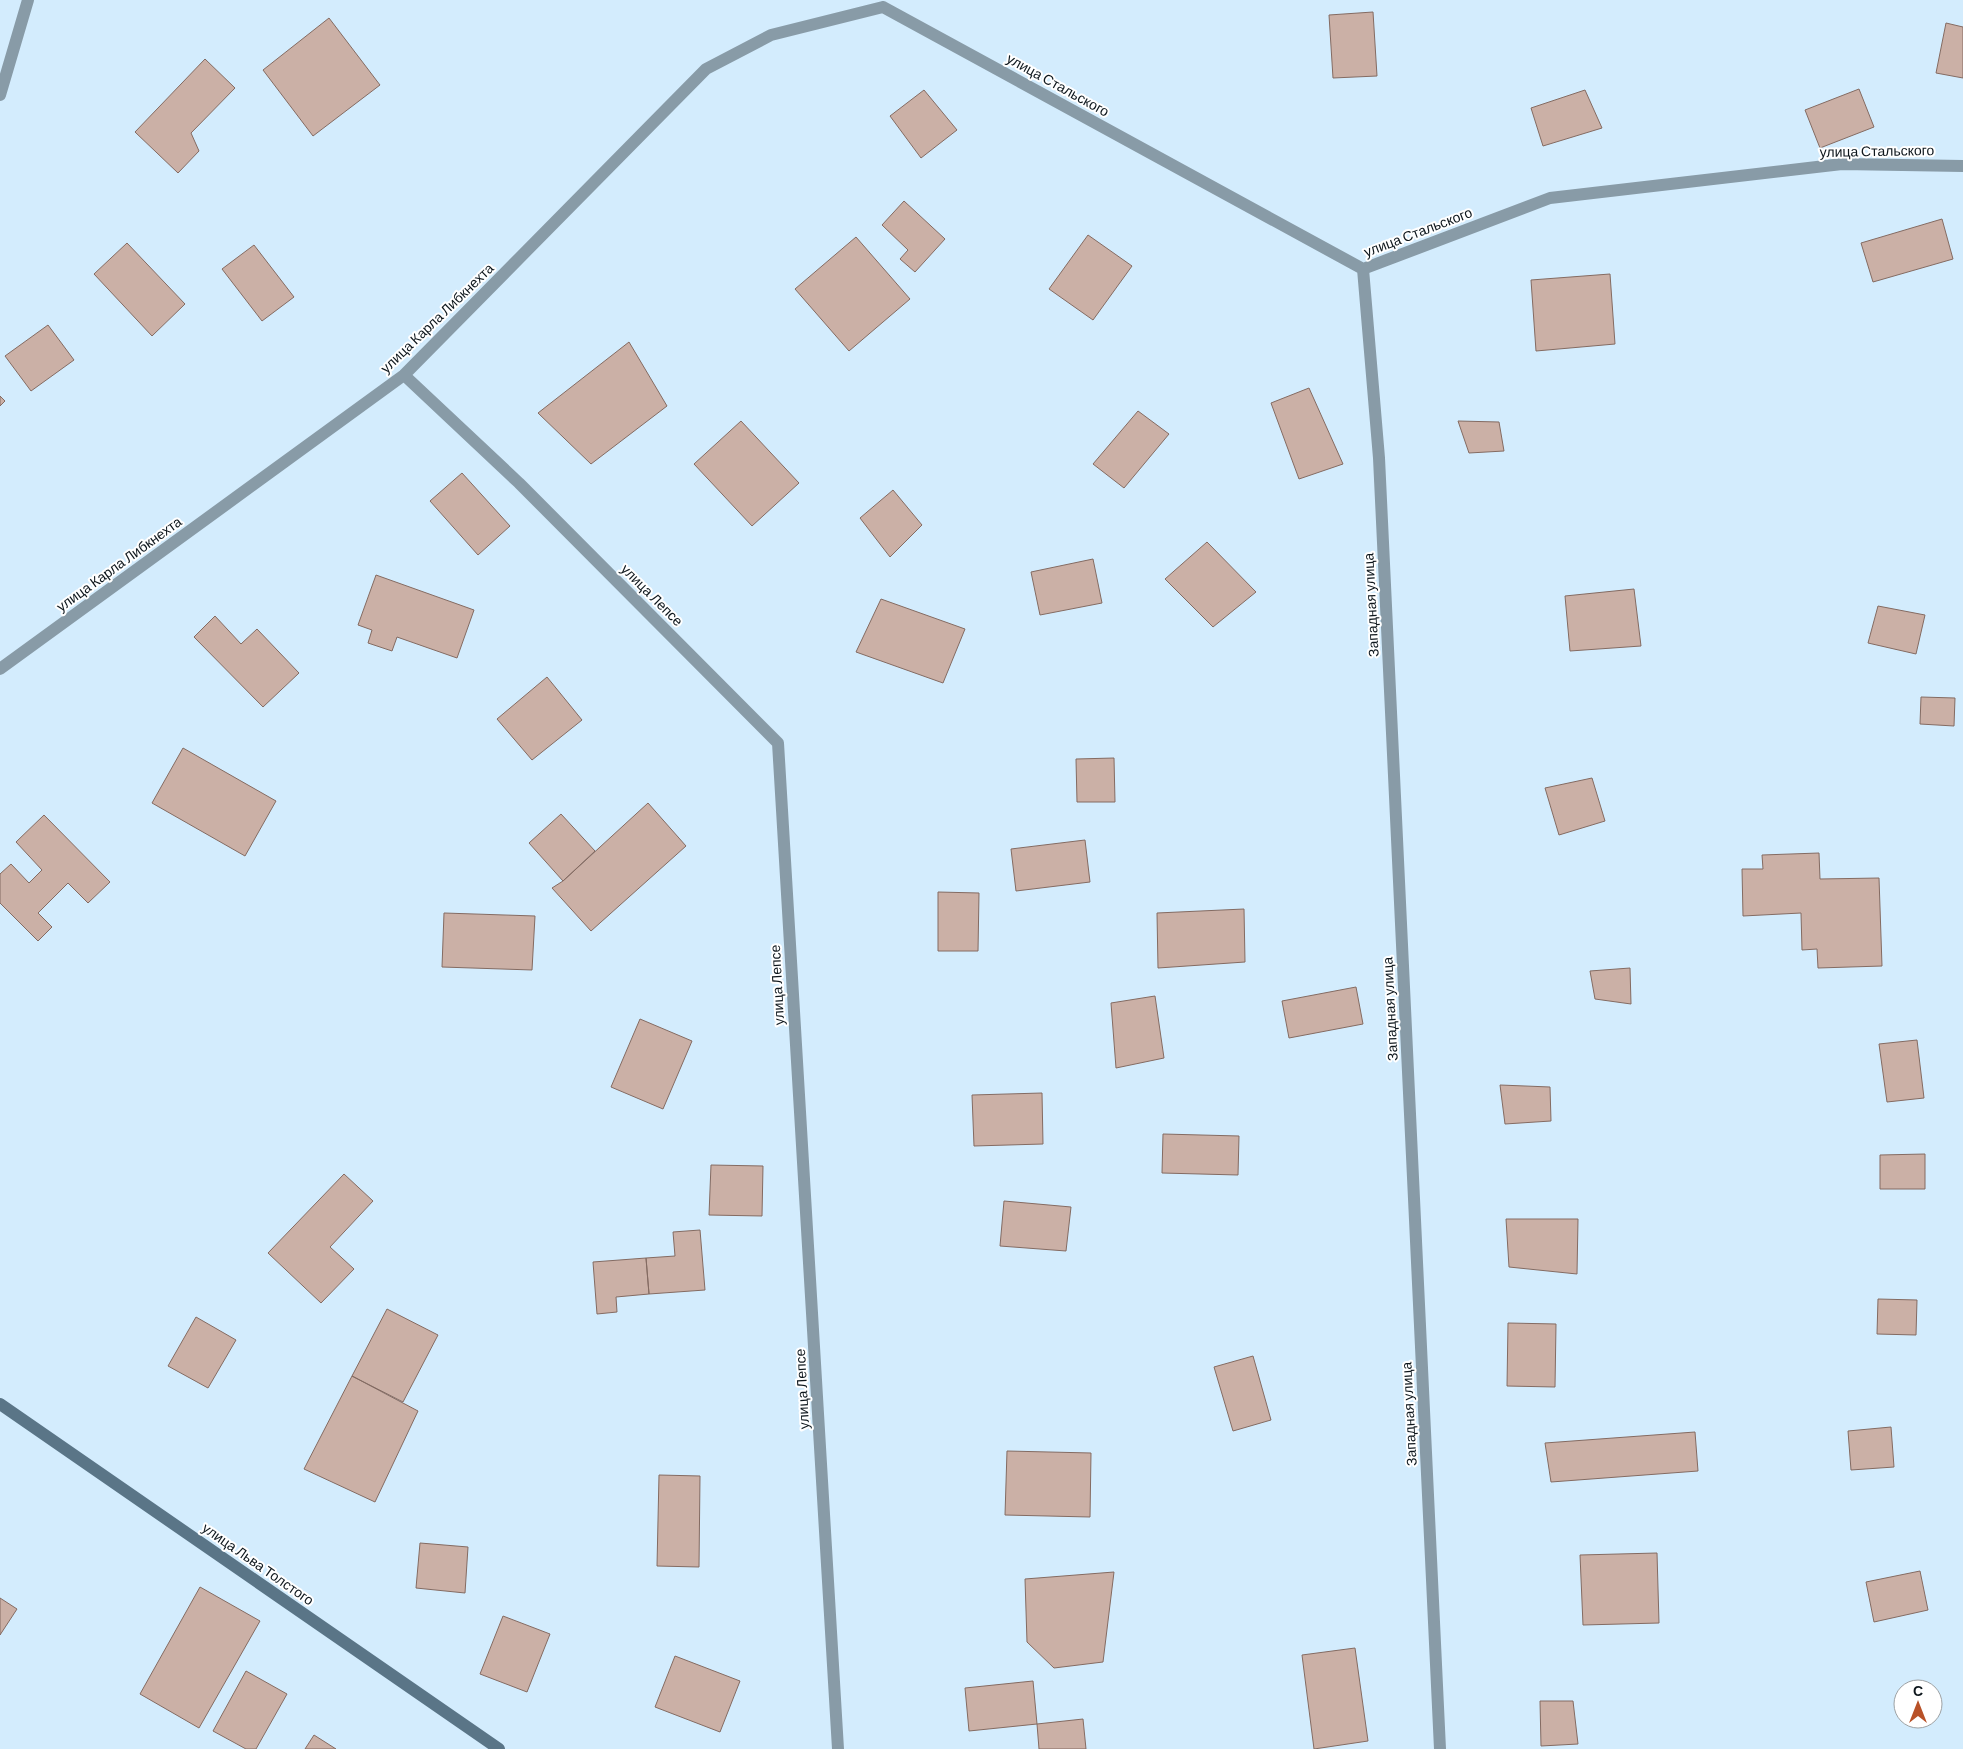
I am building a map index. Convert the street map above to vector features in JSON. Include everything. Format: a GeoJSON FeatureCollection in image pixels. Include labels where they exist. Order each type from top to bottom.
{"type":"FeatureCollection","features":[{"type":"Feature","properties":{"kind":"street"},"geometry":{"type":"LineString","coordinates":[[0,95],[28,0]]}},
{"type":"Feature","properties":{"kind":"street","name":"улица Стальского"},"geometry":{"type":"LineString","coordinates":[[884,4],[1363,269],[1550,198],[1842,164],[1963,166]]}},
{"type":"Feature","properties":{"kind":"street","name":"улица Карла Либкнехта"},"geometry":{"type":"LineString","coordinates":[[0,669],[404,374],[706,69],[771,35],[884,4]]}},
{"type":"Feature","properties":{"kind":"street","name":"Западная улица"},"geometry":{"type":"LineString","coordinates":[[1363,269],[1379,458],[1440,1749]]}},
{"type":"Feature","properties":{"kind":"street","name":"улица Лепсе"},"geometry":{"type":"LineString","coordinates":[[404,374],[519,483],[778,742],[838,1749]]}},
{"type":"Feature","properties":{"kind":"street","name":"улица Льва Толстого"},"geometry":{"type":"LineString","coordinates":[[0,1404],[496,1748]]}},
{"type":"Feature","properties":{"kind":"building"},"geometry":{"type":"Polygon","coordinates":[[[1373,12],[1377,76],[1333,78],[1329,15],[1373,12]]]}},
{"type":"Feature","properties":{"kind":"building"},"geometry":{"type":"Polygon","coordinates":[[[329,18],[380,85],[313,136],[263,70],[329,18]]]}},
{"type":"Feature","properties":{"kind":"building"},"geometry":{"type":"Polygon","coordinates":[[[1946,23],[1963,27],[1963,78],[1936,73],[1946,23]]]}},
{"type":"Feature","properties":{"kind":"building"},"geometry":{"type":"Polygon","coordinates":[[[205,59],[235,88],[191,133],[199,151],[178,173],[135,132],[205,59]]]}},
{"type":"Feature","properties":{"kind":"building"},"geometry":{"type":"Polygon","coordinates":[[[1859,89],[1874,127],[1820,148],[1805,110],[1859,89]]]}},
{"type":"Feature","properties":{"kind":"building"},"geometry":{"type":"Polygon","coordinates":[[[924,90],[957,130],[921,158],[890,116],[924,90]]]}},
{"type":"Feature","properties":{"kind":"building"},"geometry":{"type":"Polygon","coordinates":[[[1585,90],[1602,128],[1543,146],[1531,108],[1585,90]]]}},
{"type":"Feature","properties":{"kind":"building"},"geometry":{"type":"Polygon","coordinates":[[[904,201],[945,239],[915,272],[900,259],[908,250],[882,225],[904,201]]]}},
{"type":"Feature","properties":{"kind":"building"},"geometry":{"type":"Polygon","coordinates":[[[1942,219],[1953,259],[1873,282],[1861,243],[1942,219]]]}},
{"type":"Feature","properties":{"kind":"building"},"geometry":{"type":"Polygon","coordinates":[[[1088,235],[1132,266],[1093,320],[1049,289],[1088,235]]]}},
{"type":"Feature","properties":{"kind":"building"},"geometry":{"type":"Polygon","coordinates":[[[856,237],[910,299],[849,351],[795,289],[856,237]]]}},
{"type":"Feature","properties":{"kind":"building"},"geometry":{"type":"Polygon","coordinates":[[[127,243],[185,304],[152,336],[94,274],[127,243]]]}},
{"type":"Feature","properties":{"kind":"building"},"geometry":{"type":"Polygon","coordinates":[[[254,245],[294,297],[262,321],[222,269],[254,245]]]}},
{"type":"Feature","properties":{"kind":"building"},"geometry":{"type":"Polygon","coordinates":[[[1610,274],[1615,344],[1536,351],[1531,280],[1610,274]]]}},
{"type":"Feature","properties":{"kind":"building"},"geometry":{"type":"Polygon","coordinates":[[[48,325],[74,360],[31,391],[5,356],[48,325]]]}},
{"type":"Feature","properties":{"kind":"building"},"geometry":{"type":"Polygon","coordinates":[[[629,342],[667,406],[591,464],[538,413],[629,342]]]}},
{"type":"Feature","properties":{"kind":"building"},"geometry":{"type":"Polygon","coordinates":[[[1309,388],[1343,464],[1299,479],[1271,403],[1309,388]]]}},
{"type":"Feature","properties":{"kind":"building"},"geometry":{"type":"Polygon","coordinates":[[[0,396],[5,401],[0,406],[0,396]]]}},
{"type":"Feature","properties":{"kind":"building"},"geometry":{"type":"Polygon","coordinates":[[[1138,411],[1169,434],[1124,488],[1093,464],[1138,411]]]}},
{"type":"Feature","properties":{"kind":"building"},"geometry":{"type":"Polygon","coordinates":[[[741,421],[799,483],[752,526],[694,464],[741,421]]]}},
{"type":"Feature","properties":{"kind":"building"},"geometry":{"type":"Polygon","coordinates":[[[1458,421],[1499,422],[1504,451],[1469,453],[1458,421]]]}},
{"type":"Feature","properties":{"kind":"building"},"geometry":{"type":"Polygon","coordinates":[[[462,473],[510,526],[478,555],[430,501],[462,473]]]}},
{"type":"Feature","properties":{"kind":"building"},"geometry":{"type":"Polygon","coordinates":[[[893,490],[922,525],[890,557],[860,518],[893,490]]]}},
{"type":"Feature","properties":{"kind":"building"},"geometry":{"type":"Polygon","coordinates":[[[1207,542],[1256,592],[1213,627],[1165,579],[1207,542]]]}},
{"type":"Feature","properties":{"kind":"building"},"geometry":{"type":"Polygon","coordinates":[[[1093,559],[1102,603],[1040,615],[1031,572],[1093,559]]]}},
{"type":"Feature","properties":{"kind":"building"},"geometry":{"type":"Polygon","coordinates":[[[376,575],[474,610],[457,658],[397,637],[392,651],[368,643],[372,630],[358,625],[376,575]]]}},
{"type":"Feature","properties":{"kind":"building"},"geometry":{"type":"Polygon","coordinates":[[[1634,589],[1641,646],[1570,651],[1565,596],[1634,589]]]}},
{"type":"Feature","properties":{"kind":"building"},"geometry":{"type":"Polygon","coordinates":[[[881,599],[965,629],[943,683],[856,652],[881,599]]]}},
{"type":"Feature","properties":{"kind":"building"},"geometry":{"type":"Polygon","coordinates":[[[1878,606],[1925,615],[1916,654],[1868,643],[1878,606]]]}},
{"type":"Feature","properties":{"kind":"building"},"geometry":{"type":"Polygon","coordinates":[[[215,616],[241,644],[257,629],[299,673],[263,707],[194,637],[215,616]]]}},
{"type":"Feature","properties":{"kind":"building"},"geometry":{"type":"Polygon","coordinates":[[[547,677],[582,720],[532,760],[497,719],[547,677]]]}},
{"type":"Feature","properties":{"kind":"building"},"geometry":{"type":"Polygon","coordinates":[[[1921,697],[1955,698],[1954,726],[1920,724],[1921,697]]]}},
{"type":"Feature","properties":{"kind":"building"},"geometry":{"type":"Polygon","coordinates":[[[183,748],[276,801],[245,856],[152,803],[183,748]]]}},
{"type":"Feature","properties":{"kind":"building"},"geometry":{"type":"Polygon","coordinates":[[[1114,758],[1115,802],[1077,802],[1076,759],[1114,758]]]}},
{"type":"Feature","properties":{"kind":"building"},"geometry":{"type":"Polygon","coordinates":[[[1592,778],[1605,821],[1559,835],[1545,788],[1592,778]]]}},
{"type":"Feature","properties":{"kind":"building"},"geometry":{"type":"Polygon","coordinates":[[[648,803],[686,846],[591,931],[552,888],[563,881],[648,803]]]}},
{"type":"Feature","properties":{"kind":"building"},"geometry":{"type":"Polygon","coordinates":[[[561,814],[595,851],[563,881],[529,843],[561,814]]]}},
{"type":"Feature","properties":{"kind":"building"},"geometry":{"type":"Polygon","coordinates":[[[44,815],[110,882],[88,903],[68,883],[38,913],[52,927],[38,941],[0,903],[0,874],[11,864],[29,883],[42,870],[16,842],[44,815]]]}},
{"type":"Feature","properties":{"kind":"building"},"geometry":{"type":"Polygon","coordinates":[[[1085,840],[1090,882],[1016,891],[1011,849],[1085,840]]]}},
{"type":"Feature","properties":{"kind":"building"},"geometry":{"type":"Polygon","coordinates":[[[1819,853],[1820,879],[1879,878],[1882,966],[1818,968],[1817,949],[1802,950],[1801,913],[1743,916],[1742,869],[1763,869],[1762,855],[1819,853]]]}},
{"type":"Feature","properties":{"kind":"building"},"geometry":{"type":"Polygon","coordinates":[[[938,892],[979,893],[978,951],[938,951],[938,892]]]}},
{"type":"Feature","properties":{"kind":"building"},"geometry":{"type":"Polygon","coordinates":[[[1244,909],[1245,962],[1158,968],[1157,913],[1244,909]]]}},
{"type":"Feature","properties":{"kind":"building"},"geometry":{"type":"Polygon","coordinates":[[[444,913],[535,916],[532,970],[442,967],[444,913]]]}},
{"type":"Feature","properties":{"kind":"building"},"geometry":{"type":"Polygon","coordinates":[[[1630,968],[1631,1004],[1595,999],[1590,971],[1630,968]]]}},
{"type":"Feature","properties":{"kind":"building"},"geometry":{"type":"Polygon","coordinates":[[[1356,987],[1363,1024],[1289,1038],[1282,1001],[1356,987]]]}},
{"type":"Feature","properties":{"kind":"building"},"geometry":{"type":"Polygon","coordinates":[[[1155,996],[1164,1058],[1116,1068],[1111,1003],[1155,996]]]}},
{"type":"Feature","properties":{"kind":"building"},"geometry":{"type":"Polygon","coordinates":[[[640,1019],[692,1041],[663,1109],[611,1087],[640,1019]]]}},
{"type":"Feature","properties":{"kind":"building"},"geometry":{"type":"Polygon","coordinates":[[[1917,1040],[1924,1098],[1887,1102],[1879,1044],[1917,1040]]]}},
{"type":"Feature","properties":{"kind":"building"},"geometry":{"type":"Polygon","coordinates":[[[1500,1085],[1550,1087],[1551,1121],[1505,1124],[1500,1085]]]}},
{"type":"Feature","properties":{"kind":"building"},"geometry":{"type":"Polygon","coordinates":[[[1042,1093],[1043,1144],[974,1146],[972,1095],[1042,1093]]]}},
{"type":"Feature","properties":{"kind":"building"},"geometry":{"type":"Polygon","coordinates":[[[1163,1134],[1239,1136],[1238,1175],[1162,1173],[1163,1134]]]}},
{"type":"Feature","properties":{"kind":"building"},"geometry":{"type":"Polygon","coordinates":[[[1925,1154],[1925,1189],[1880,1189],[1880,1155],[1925,1154]]]}},
{"type":"Feature","properties":{"kind":"building"},"geometry":{"type":"Polygon","coordinates":[[[711,1165],[763,1166],[762,1216],[709,1215],[711,1165]]]}},
{"type":"Feature","properties":{"kind":"building"},"geometry":{"type":"Polygon","coordinates":[[[344,1174],[373,1201],[330,1247],[354,1269],[321,1303],[268,1253],[344,1174]]]}},
{"type":"Feature","properties":{"kind":"building"},"geometry":{"type":"Polygon","coordinates":[[[1004,1201],[1071,1207],[1066,1251],[1000,1246],[1004,1201]]]}},
{"type":"Feature","properties":{"kind":"building"},"geometry":{"type":"Polygon","coordinates":[[[1506,1219],[1578,1219],[1577,1274],[1509,1267],[1506,1219]]]}},
{"type":"Feature","properties":{"kind":"building"},"geometry":{"type":"Polygon","coordinates":[[[700,1230],[705,1290],[649,1294],[646,1258],[675,1256],[673,1232],[700,1230]]]}},
{"type":"Feature","properties":{"kind":"building"},"geometry":{"type":"Polygon","coordinates":[[[646,1258],[649,1294],[616,1297],[617,1312],[597,1314],[593,1262],[646,1258]]]}},
{"type":"Feature","properties":{"kind":"building"},"geometry":{"type":"Polygon","coordinates":[[[1878,1299],[1917,1300],[1916,1335],[1877,1334],[1878,1299]]]}},
{"type":"Feature","properties":{"kind":"building"},"geometry":{"type":"Polygon","coordinates":[[[387,1309],[438,1335],[403,1402],[352,1376],[387,1309]]]}},
{"type":"Feature","properties":{"kind":"building"},"geometry":{"type":"Polygon","coordinates":[[[196,1317],[236,1340],[208,1388],[168,1366],[196,1317]]]}},
{"type":"Feature","properties":{"kind":"building"},"geometry":{"type":"Polygon","coordinates":[[[1508,1323],[1556,1324],[1555,1387],[1507,1386],[1508,1323]]]}},
{"type":"Feature","properties":{"kind":"building"},"geometry":{"type":"Polygon","coordinates":[[[1253,1356],[1271,1420],[1233,1431],[1214,1367],[1253,1356]]]}},
{"type":"Feature","properties":{"kind":"building"},"geometry":{"type":"Polygon","coordinates":[[[352,1376],[418,1411],[375,1502],[304,1469],[352,1376]]]}},
{"type":"Feature","properties":{"kind":"building"},"geometry":{"type":"Polygon","coordinates":[[[1891,1427],[1894,1467],[1851,1470],[1848,1431],[1891,1427]]]}},
{"type":"Feature","properties":{"kind":"building"},"geometry":{"type":"Polygon","coordinates":[[[1695,1432],[1698,1471],[1551,1482],[1545,1443],[1695,1432]]]}},
{"type":"Feature","properties":{"kind":"building"},"geometry":{"type":"Polygon","coordinates":[[[1007,1451],[1091,1453],[1090,1517],[1005,1515],[1007,1451]]]}},
{"type":"Feature","properties":{"kind":"building"},"geometry":{"type":"Polygon","coordinates":[[[659,1475],[700,1476],[699,1567],[657,1566],[659,1475]]]}},
{"type":"Feature","properties":{"kind":"building"},"geometry":{"type":"Polygon","coordinates":[[[420,1543],[468,1547],[465,1593],[416,1588],[420,1543]]]}},
{"type":"Feature","properties":{"kind":"building"},"geometry":{"type":"Polygon","coordinates":[[[1657,1553],[1659,1623],[1583,1625],[1580,1555],[1657,1553]]]}},
{"type":"Feature","properties":{"kind":"building"},"geometry":{"type":"Polygon","coordinates":[[[1920,1571],[1928,1610],[1874,1622],[1866,1582],[1920,1571]]]}},
{"type":"Feature","properties":{"kind":"building"},"geometry":{"type":"Polygon","coordinates":[[[1114,1572],[1103,1662],[1054,1668],[1027,1642],[1025,1579],[1114,1572]]]}},
{"type":"Feature","properties":{"kind":"building"},"geometry":{"type":"Polygon","coordinates":[[[200,1587],[260,1621],[199,1728],[140,1694],[200,1587]]]}},
{"type":"Feature","properties":{"kind":"building"},"geometry":{"type":"Polygon","coordinates":[[[0,1598],[17,1609],[0,1635],[0,1598]]]}},
{"type":"Feature","properties":{"kind":"building"},"geometry":{"type":"Polygon","coordinates":[[[503,1616],[550,1634],[527,1692],[480,1674],[503,1616]]]}},
{"type":"Feature","properties":{"kind":"building"},"geometry":{"type":"Polygon","coordinates":[[[1355,1648],[1368,1741],[1314,1749],[1302,1655],[1355,1648]]]}},
{"type":"Feature","properties":{"kind":"building"},"geometry":{"type":"Polygon","coordinates":[[[675,1656],[740,1681],[720,1732],[655,1707],[675,1656]]]}},
{"type":"Feature","properties":{"kind":"building"},"geometry":{"type":"Polygon","coordinates":[[[246,1671],[287,1694],[256,1749],[246,1749],[213,1731],[246,1671]]]}},
{"type":"Feature","properties":{"kind":"building"},"geometry":{"type":"Polygon","coordinates":[[[1033,1681],[1037,1724],[969,1731],[965,1688],[1033,1681]]]}},
{"type":"Feature","properties":{"kind":"building"},"geometry":{"type":"Polygon","coordinates":[[[1540,1701],[1573,1701],[1578,1744],[1541,1746],[1540,1701]]]}},
{"type":"Feature","properties":{"kind":"building"},"geometry":{"type":"Polygon","coordinates":[[[1083,1719],[1086,1749],[1039,1749],[1037,1724],[1083,1719]]]}},
{"type":"Feature","properties":{"kind":"building"},"geometry":{"type":"Polygon","coordinates":[[[314,1735],[336,1749],[305,1749],[314,1735]]]}}]}
